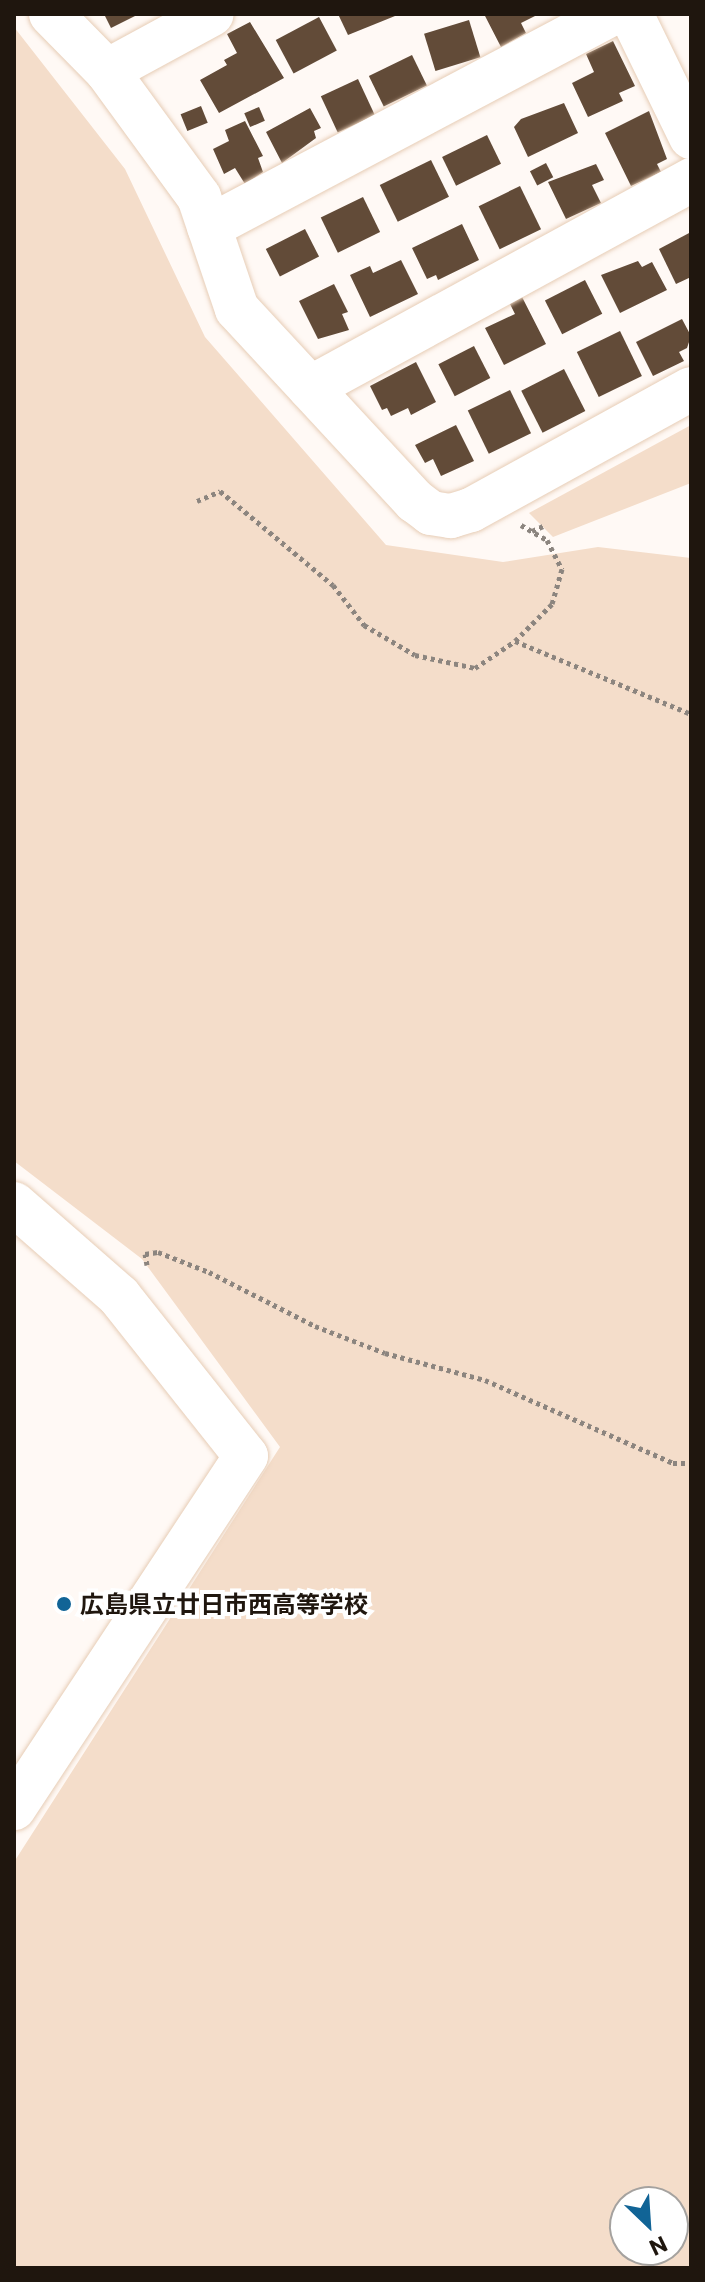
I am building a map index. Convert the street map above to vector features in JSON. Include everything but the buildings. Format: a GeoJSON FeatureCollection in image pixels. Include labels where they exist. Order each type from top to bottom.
{"type":"FeatureCollection","features":[{"type":"Feature","properties":{"kind":"street"},"geometry":{"type":"LineString","coordinates":[[51,14],[107,71],[198,194],[237,309],[415,501],[431,513],[451,516],[691,389]]}},
{"type":"Feature","properties":{"kind":"street"},"geometry":{"type":"LineString","coordinates":[[107,71],[212,14]]}},
{"type":"Feature","properties":{"kind":"street"},"geometry":{"type":"LineString","coordinates":[[209,227],[612,14]]}},
{"type":"Feature","properties":{"kind":"street"},"geometry":{"type":"LineString","coordinates":[[631,14],[691,137]]}},
{"type":"Feature","properties":{"kind":"street"},"geometry":{"type":"LineString","coordinates":[[310,388],[691,180]]}},
{"type":"Feature","properties":{"kind":"street"},"geometry":{"type":"LineString","coordinates":[[14,1204],[119,1296],[246,1456],[14,1808]]}},
{"type":"Feature","properties":{"kind":"path"},"geometry":{"type":"LineString","coordinates":[[197,501],[220,491],[333,585],[364,625],[415,655],[475,668],[515,641],[552,604],[562,569],[547,540],[512,519]]}},
{"type":"Feature","properties":{"kind":"path"},"geometry":{"type":"LineString","coordinates":[[531,531],[543,526]]}},
{"type":"Feature","properties":{"kind":"path"},"geometry":{"type":"LineString","coordinates":[[515,641],[691,714]]}},
{"type":"Feature","properties":{"kind":"path"},"geometry":{"type":"LineString","coordinates":[[147,1265],[145,1254],[158,1252],[209,1272],[315,1326],[385,1353],[485,1380],[673,1463],[691,1463]]}},
{"type":"Feature","properties":{"kind":"shaded area"},"geometry":{"type":"Polygon","coordinates":[[[14,27],[125,169],[205,337],[386,545],[503,562],[598,547],[691,558],[691,2268],[14,2268],[14,1862],[280,1447],[142,1259],[14,1161],[14,27]]]}},
{"type":"Feature","properties":{"kind":"shaded area"},"geometry":{"type":"Polygon","coordinates":[[[691,425],[691,483],[553,537],[529,513],[691,425]]]}},
{"type":"Feature","properties":{"kind":"place","name":"広島県立廿日市西高等学校"},"geometry":{"type":"Point","coordinates":[64,1604]}}]}
